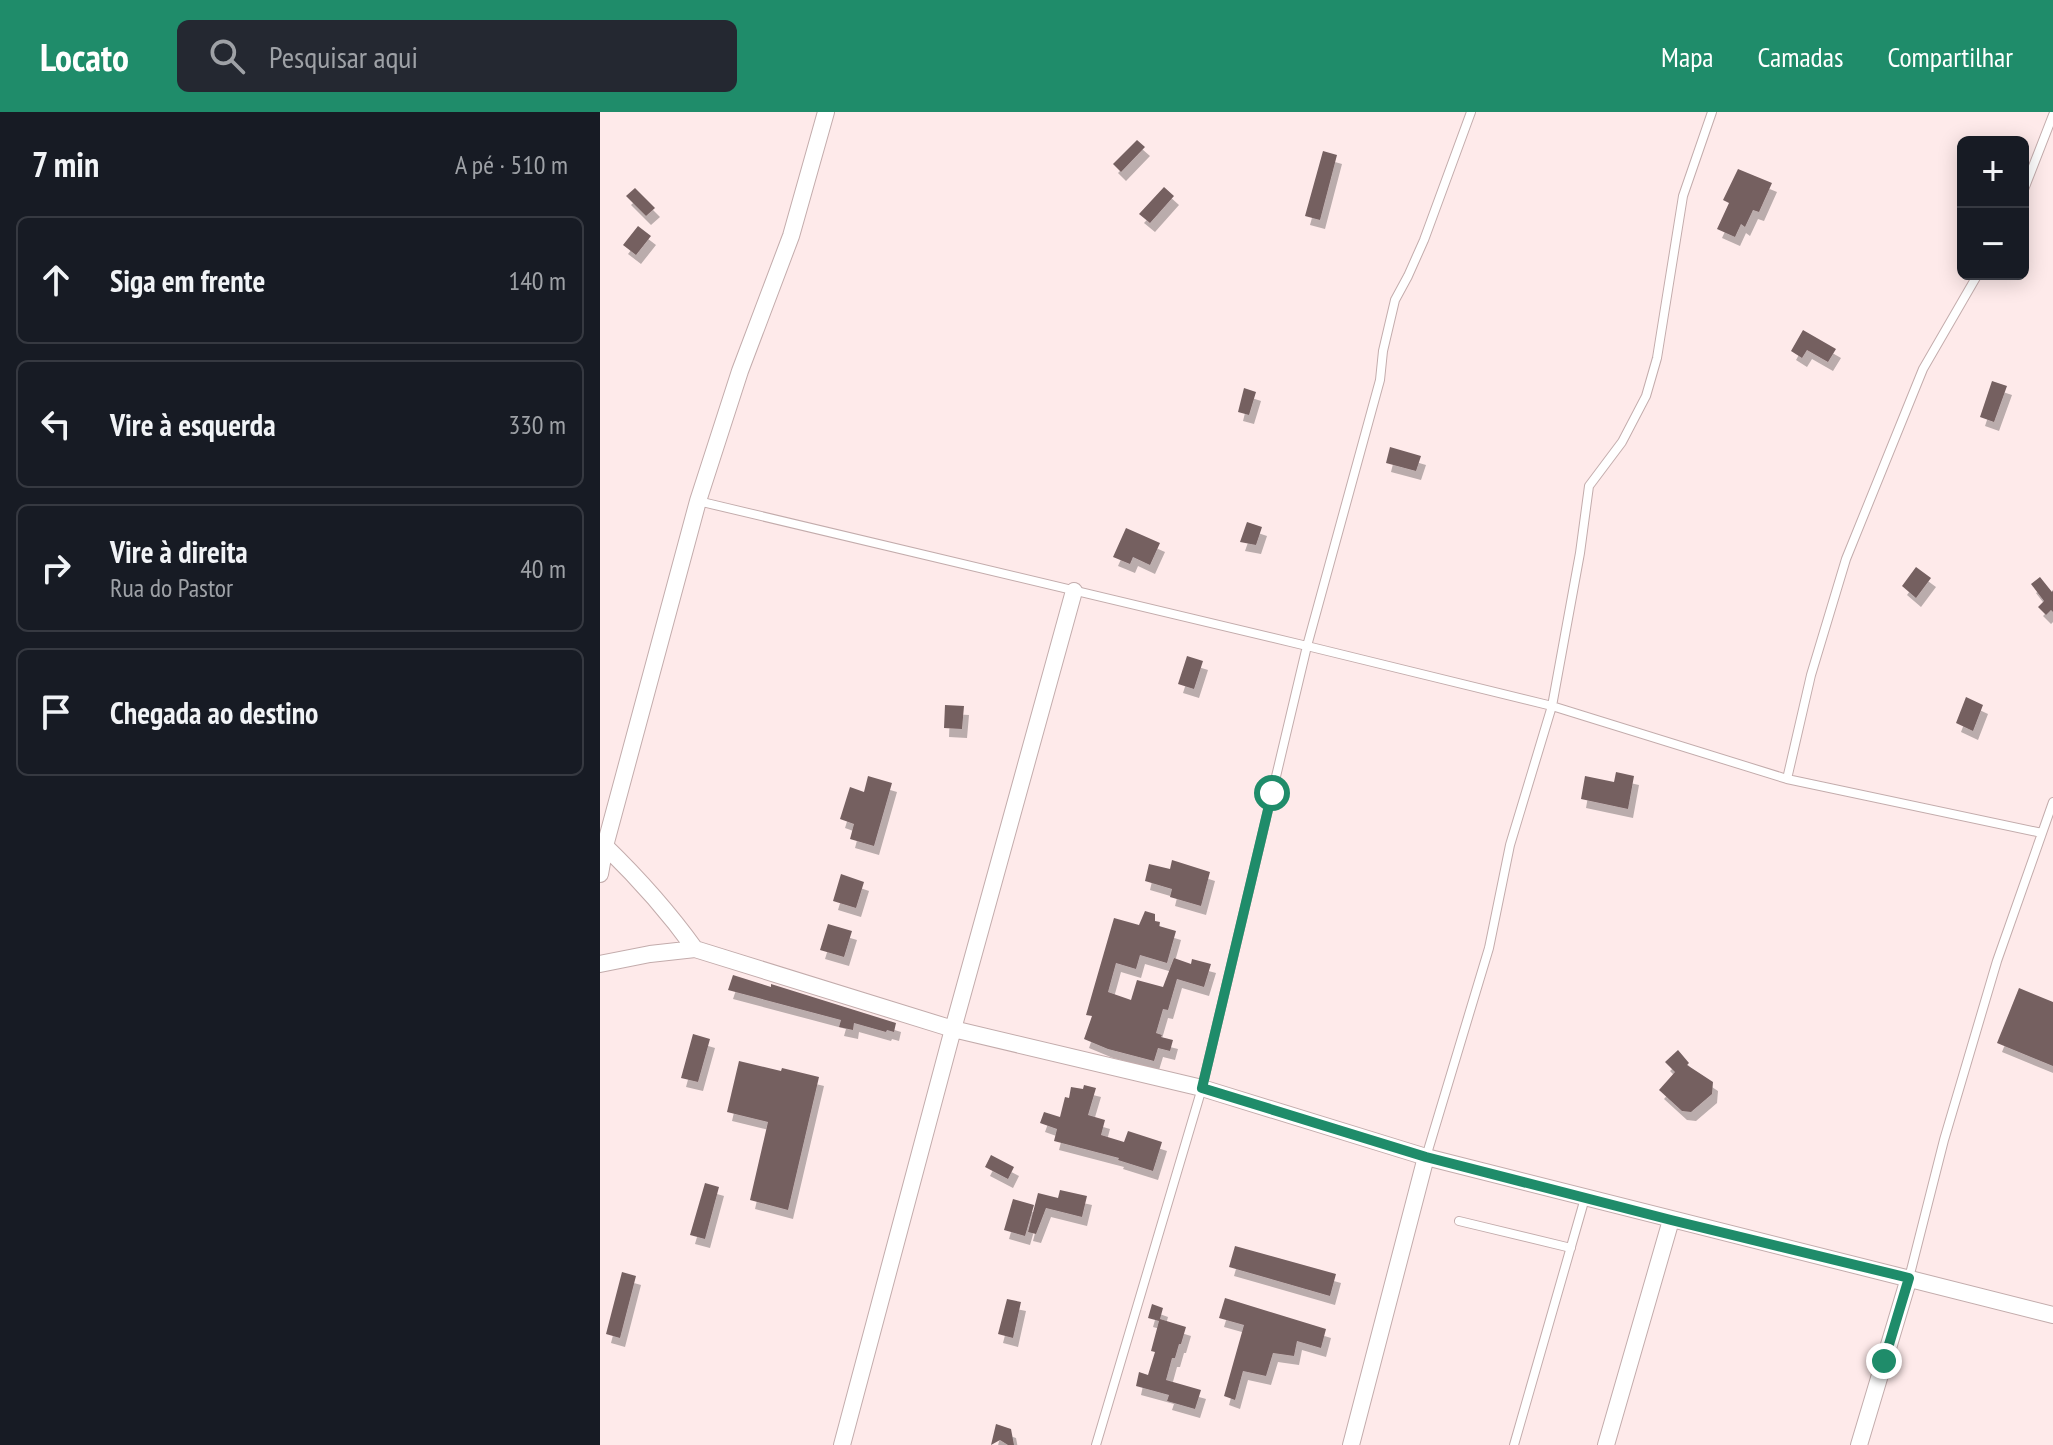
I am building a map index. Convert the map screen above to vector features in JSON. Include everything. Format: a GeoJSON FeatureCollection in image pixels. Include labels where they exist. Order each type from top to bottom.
{"type":"FeatureCollection","features":[{"type":"Feature","properties":{"kind":"street"},"geometry":{"type":"LineString","coordinates":[[600,874],[698,501],[740,371],[791,236],[826,112]]}},
{"type":"Feature","properties":{"kind":"street"},"geometry":{"type":"LineString","coordinates":[[842,1445],[1074,591]]}},
{"type":"Feature","properties":{"kind":"street"},"geometry":{"type":"LineString","coordinates":[[605,846],[668,911],[695,949]]}},
{"type":"Feature","properties":{"kind":"street"},"geometry":{"type":"LineString","coordinates":[[600,964],[695,949],[953,1029],[1202,1088],[1426,1157],[2053,1315]]}},
{"type":"Feature","properties":{"kind":"street"},"geometry":{"type":"LineString","coordinates":[[1351,1445],[1426,1157]]}},
{"type":"Feature","properties":{"kind":"street"},"geometry":{"type":"LineString","coordinates":[[1606,1445],[1671,1220]]}},
{"type":"Feature","properties":{"kind":"street"},"geometry":{"type":"LineString","coordinates":[[1859,1445],[1909,1278]]}},
{"type":"Feature","properties":{"kind":"lane"},"geometry":{"type":"LineString","coordinates":[[1096,1445],[1202,1088],[1307,646],[1380,380],[1391,312],[1424,240],[1471,112]]}},
{"type":"Feature","properties":{"kind":"lane"},"geometry":{"type":"LineString","coordinates":[[1426,1157],[1489,948],[1510,845],[1552,706],[1589,486],[1622,442],[1646,396],[1657,358],[1683,196],[1712,112]]}},
{"type":"Feature","properties":{"kind":"lane"},"geometry":{"type":"LineString","coordinates":[[2029,177],[2053,115]]}},
{"type":"Feature","properties":{"kind":"lane"},"geometry":{"type":"LineString","coordinates":[[1787,779],[1811,675],[1846,559],[1923,369],[1975,280]]}},
{"type":"Feature","properties":{"kind":"lane"},"geometry":{"type":"LineString","coordinates":[[698,501],[1552,706],[1787,779],[2042,833]]}},
{"type":"Feature","properties":{"kind":"lane"},"geometry":{"type":"LineString","coordinates":[[1909,1278],[1948,1125],[1997,961],[2053,802]]}},
{"type":"Feature","properties":{"kind":"lane"},"geometry":{"type":"LineString","coordinates":[[1514,1445],[1585,1198]]}},
{"type":"Feature","properties":{"kind":"lane"},"geometry":{"type":"LineString","coordinates":[[1459,1221],[1571,1248]]}},
{"type":"Feature","properties":{"kind":"building"},"geometry":{"type":"Polygon","coordinates":[[[1137,140],[1145,147],[1121,172],[1113,164],[1137,140]]]}},
{"type":"Feature","properties":{"kind":"building"},"geometry":{"type":"Polygon","coordinates":[[[1323,151],[1337,155],[1320,220],[1305,216],[1323,151]]]}},
{"type":"Feature","properties":{"kind":"building"},"geometry":{"type":"Polygon","coordinates":[[[1738,169],[1772,183],[1759,212],[1753,210],[1745,227],[1741,224],[1735,237],[1717,229],[1729,203],[1723,200],[1738,169]]]}},
{"type":"Feature","properties":{"kind":"building"},"geometry":{"type":"Polygon","coordinates":[[[1164,187],[1174,196],[1150,223],[1139,214],[1164,187]]]}},
{"type":"Feature","properties":{"kind":"building"},"geometry":{"type":"Polygon","coordinates":[[[635,188],[655,208],[646,216],[626,196],[635,188]]]}},
{"type":"Feature","properties":{"kind":"building"},"geometry":{"type":"Polygon","coordinates":[[[638,226],[651,236],[636,255],[623,245],[638,226]]]}},
{"type":"Feature","properties":{"kind":"building"},"geometry":{"type":"Polygon","coordinates":[[[1803,330],[1836,349],[1828,362],[1807,350],[1802,358],[1791,351],[1803,330]]]}},
{"type":"Feature","properties":{"kind":"building"},"geometry":{"type":"Polygon","coordinates":[[[1992,381],[2007,386],[1994,422],[1980,417],[1992,381]]]}},
{"type":"Feature","properties":{"kind":"building"},"geometry":{"type":"Polygon","coordinates":[[[1244,388],[1256,392],[1249,415],[1238,412],[1244,388]]]}},
{"type":"Feature","properties":{"kind":"building"},"geometry":{"type":"Polygon","coordinates":[[[1390,447],[1421,456],[1416,471],[1386,463],[1390,447]]]}},
{"type":"Feature","properties":{"kind":"building"},"geometry":{"type":"Polygon","coordinates":[[[1247,522],[1262,527],[1256,545],[1240,542],[1247,522]]]}},
{"type":"Feature","properties":{"kind":"building"},"geometry":{"type":"Polygon","coordinates":[[[1126,528],[1160,543],[1150,565],[1133,557],[1130,564],[1113,557],[1126,528]]]}},
{"type":"Feature","properties":{"kind":"building"},"geometry":{"type":"Polygon","coordinates":[[[1916,567],[1931,578],[1916,598],[1902,586],[1916,567]]]}},
{"type":"Feature","properties":{"kind":"building"},"geometry":{"type":"Polygon","coordinates":[[[2040,577],[2053,590],[2053,612],[2051,610],[2046,615],[2038,607],[2044,601],[2031,584],[2040,577]]]}},
{"type":"Feature","properties":{"kind":"building"},"geometry":{"type":"Polygon","coordinates":[[[1187,656],[1203,661],[1194,689],[1178,684],[1187,656]]]}},
{"type":"Feature","properties":{"kind":"building"},"geometry":{"type":"Polygon","coordinates":[[[1966,697],[1983,705],[1973,731],[1956,723],[1966,697]]]}},
{"type":"Feature","properties":{"kind":"building"},"geometry":{"type":"Polygon","coordinates":[[[945,705],[964,706],[962,729],[944,728],[945,705]]]}},
{"type":"Feature","properties":{"kind":"building"},"geometry":{"type":"Polygon","coordinates":[[[1616,772],[1634,776],[1628,809],[1581,799],[1585,776],[1614,782],[1616,772]]]}},
{"type":"Feature","properties":{"kind":"building"},"geometry":{"type":"Polygon","coordinates":[[[868,776],[892,783],[874,846],[850,839],[854,824],[840,819],[850,787],[864,792],[868,776]]]}},
{"type":"Feature","properties":{"kind":"building"},"geometry":{"type":"Polygon","coordinates":[[[1172,860],[1210,872],[1201,906],[1170,897],[1172,889],[1145,881],[1149,864],[1170,869],[1172,860]]]}},
{"type":"Feature","properties":{"kind":"building"},"geometry":{"type":"Polygon","coordinates":[[[841,874],[864,882],[856,908],[833,901],[841,874]]]}},
{"type":"Feature","properties":{"kind":"building"},"geometry":{"type":"Polygon","coordinates":[[[1145,911],[1155,914],[1159,926],[1176,931],[1167,963],[1140,955],[1136,969],[1116,963],[1108,992],[1131,1000],[1137,980],[1163,987],[1174,958],[1191,964],[1192,959],[1211,964],[1204,987],[1177,979],[1168,1010],[1163,1009],[1156,1033],[1173,1040],[1170,1051],[1158,1048],[1154,1061],[1084,1039],[1092,1016],[1086,1015],[1114,918],[1139,925],[1145,911]]]}},
{"type":"Feature","properties":{"kind":"building"},"geometry":{"type":"Polygon","coordinates":[[[828,924],[852,931],[844,957],[820,950],[828,924]]]}},
{"type":"Feature","properties":{"kind":"building"},"geometry":{"type":"Polygon","coordinates":[[[733,975],[896,1023],[894,1032],[854,1023],[853,1030],[839,1027],[841,1020],[728,990],[733,975]]]}},
{"type":"Feature","properties":{"kind":"building"},"geometry":{"type":"Polygon","coordinates":[[[2019,988],[2053,1002],[2053,1066],[1997,1043],[2019,988]]]}},
{"type":"Feature","properties":{"kind":"building"},"geometry":{"type":"Polygon","coordinates":[[[693,1034],[710,1039],[698,1082],[681,1078],[693,1034]]]}},
{"type":"Feature","properties":{"kind":"building"},"geometry":{"type":"Polygon","coordinates":[[[1678,1050],[1689,1063],[1687,1065],[1713,1082],[1712,1094],[1691,1112],[1682,1111],[1659,1090],[1675,1072],[1665,1062],[1678,1050]]]}},
{"type":"Feature","properties":{"kind":"building"},"geometry":{"type":"Polygon","coordinates":[[[739,1061],[819,1077],[788,1210],[750,1200],[768,1122],[727,1112],[739,1061]]]}},
{"type":"Feature","properties":{"kind":"building"},"geometry":{"type":"Polygon","coordinates":[[[1084,1085],[1096,1088],[1088,1115],[1105,1120],[1101,1135],[1124,1142],[1128,1131],[1162,1142],[1153,1171],[1119,1158],[1054,1141],[1057,1129],[1040,1123],[1044,1112],[1060,1117],[1071,1087],[1083,1089],[1084,1085]]]}},
{"type":"Feature","properties":{"kind":"building"},"geometry":{"type":"Polygon","coordinates":[[[991,1155],[1014,1167],[1008,1179],[985,1167],[991,1155]]]}},
{"type":"Feature","properties":{"kind":"building"},"geometry":{"type":"Polygon","coordinates":[[[705,1183],[719,1187],[705,1239],[690,1235],[705,1183]]]}},
{"type":"Feature","properties":{"kind":"building"},"geometry":{"type":"Polygon","coordinates":[[[1060,1190],[1087,1196],[1082,1217],[1046,1208],[1036,1234],[1028,1232],[1038,1193],[1058,1198],[1060,1190]]]}},
{"type":"Feature","properties":{"kind":"building"},"geometry":{"type":"Polygon","coordinates":[[[1013,1199],[1034,1205],[1025,1236],[1004,1230],[1013,1199]]]}},
{"type":"Feature","properties":{"kind":"building"},"geometry":{"type":"Polygon","coordinates":[[[1235,1246],[1336,1274],[1330,1296],[1229,1267],[1235,1246]]]}},
{"type":"Feature","properties":{"kind":"building"},"geometry":{"type":"Polygon","coordinates":[[[622,1272],[636,1276],[620,1338],[606,1334],[622,1272]]]}},
{"type":"Feature","properties":{"kind":"building"},"geometry":{"type":"Polygon","coordinates":[[[1225,1298],[1326,1329],[1321,1348],[1297,1341],[1294,1356],[1273,1353],[1266,1376],[1243,1371],[1235,1400],[1224,1396],[1244,1325],[1219,1318],[1225,1298]]]}},
{"type":"Feature","properties":{"kind":"building"},"geometry":{"type":"Polygon","coordinates":[[[1007,1299],[1021,1302],[1013,1338],[998,1334],[1007,1299]]]}},
{"type":"Feature","properties":{"kind":"building"},"geometry":{"type":"Polygon","coordinates":[[[1152,1304],[1163,1308],[1160,1319],[1186,1327],[1166,1380],[1201,1390],[1195,1409],[1167,1401],[1169,1395],[1136,1386],[1139,1372],[1148,1375],[1155,1352],[1151,1351],[1159,1321],[1148,1318],[1152,1304]]]}},
{"type":"Feature","properties":{"kind":"building"},"geometry":{"type":"Polygon","coordinates":[[[996,1424],[1011,1429],[1014,1445],[1000,1440],[991,1445],[996,1424]]]}},
{"type":"Feature","properties":{"kind":"route"},"geometry":{"type":"LineString","coordinates":[[1272,793],[1202,1088],[1426,1157],[1909,1278],[1884,1361]]}}]}
